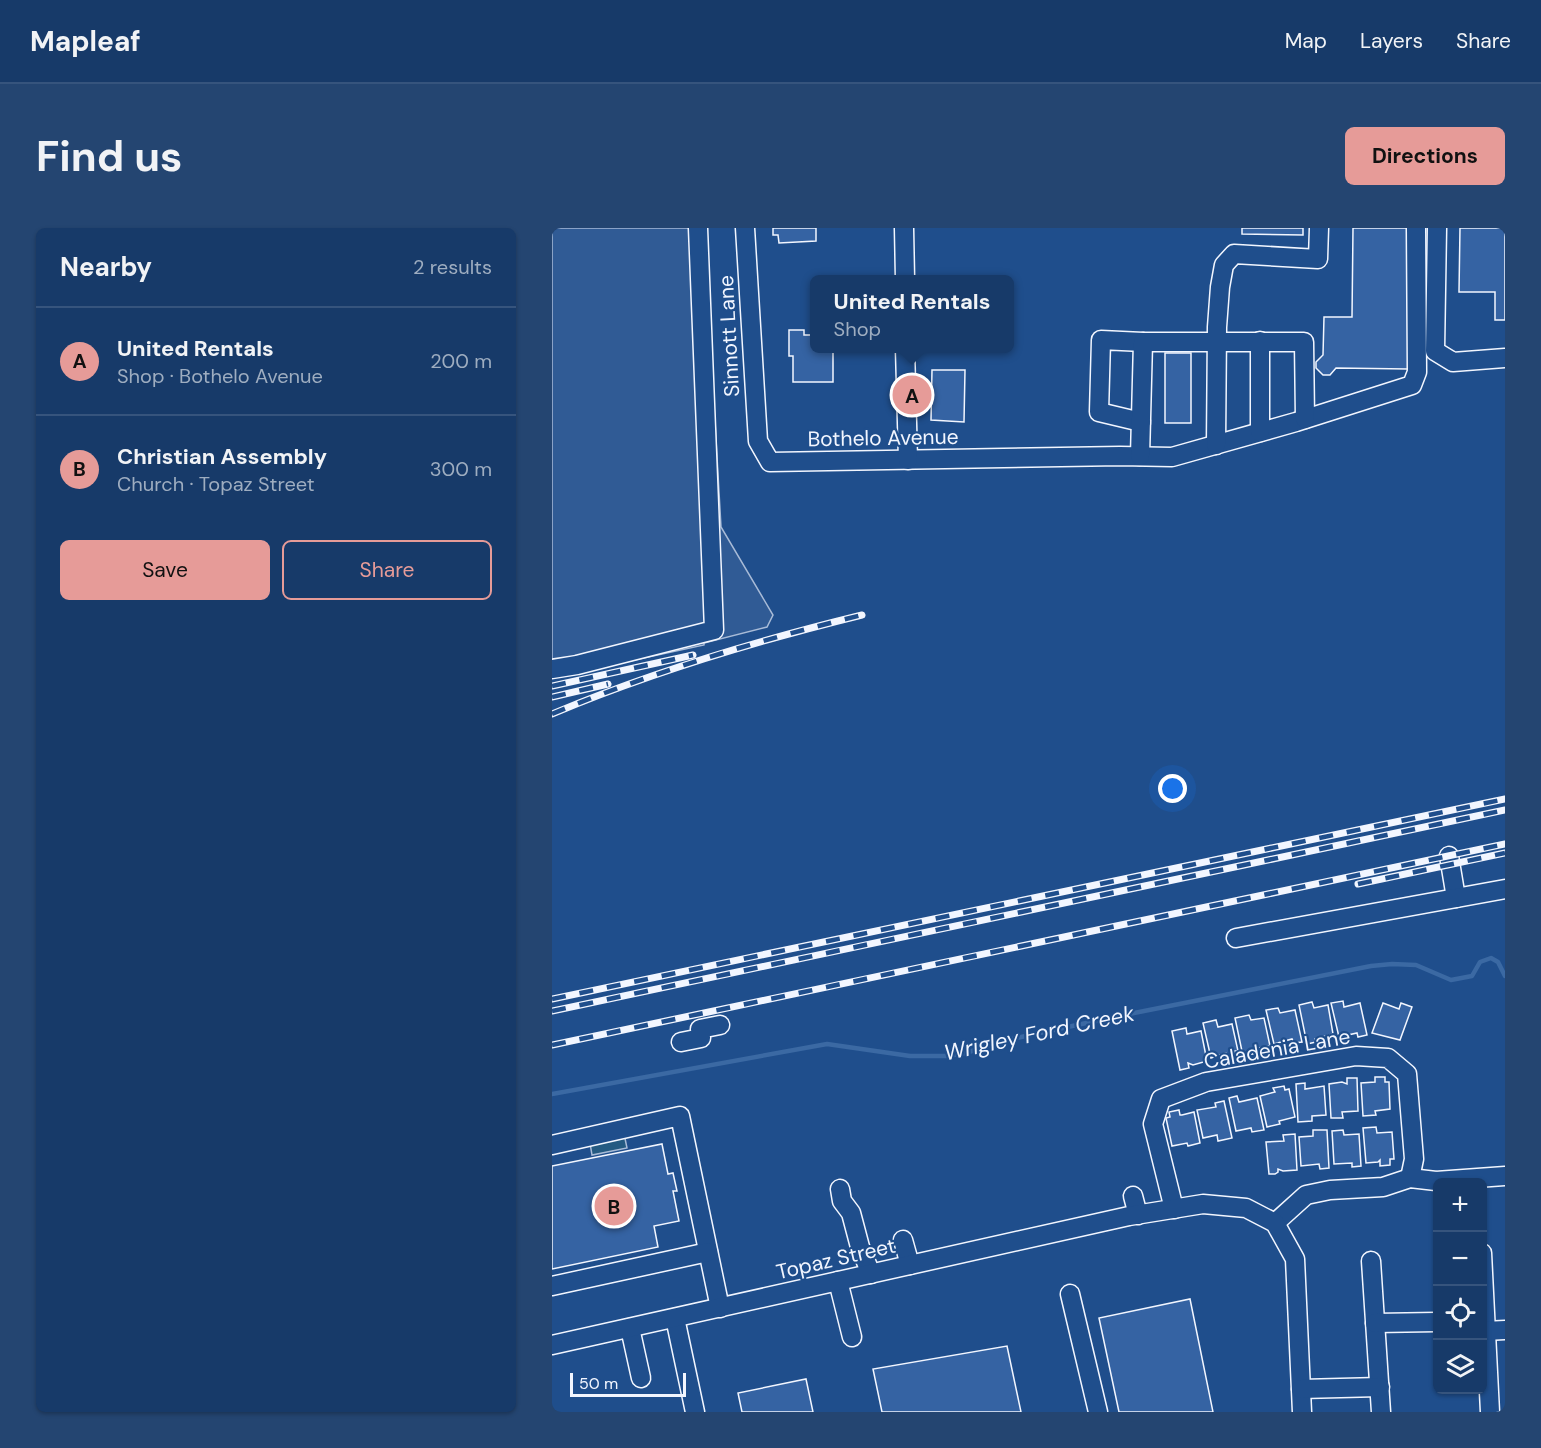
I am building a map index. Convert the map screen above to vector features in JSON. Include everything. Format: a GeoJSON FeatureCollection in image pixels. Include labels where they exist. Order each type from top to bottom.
{"type":"FeatureCollection","features":[{"type":"Feature","properties":{"kind":"street"},"geometry":{"type":"LineString","coordinates":[[552,669],[714,630],[699,228]]}},
{"type":"Feature","properties":{"kind":"street","name":"Sinnott Lane"},"geometry":{"type":"LineString","coordinates":[[745,228],[758,441]]}},
{"type":"Feature","properties":{"kind":"street"},"geometry":{"type":"LineString","coordinates":[[904,228],[905,275]]}},
{"type":"Feature","properties":{"kind":"street"},"geometry":{"type":"LineString","coordinates":[[1216,445],[1217,341],[1220,287],[1224,265],[1234,254],[1318,259],[1319,228]]}},
{"type":"Feature","properties":{"kind":"street","name":"Bothelo Avenue"},"geometry":{"type":"LineString","coordinates":[[758,441],[770,462],[1172,457],[1305,419],[1412,385],[1416,372],[1416,228]]}},
{"type":"Feature","properties":{"kind":"street"},"geometry":{"type":"LineString","coordinates":[[1437,228],[1435,351],[1454,362],[1505,358]]}},
{"type":"Feature","properties":{"kind":"street"},"geometry":{"type":"LineString","coordinates":[[1141,422],[1100,412],[1101,339],[1143,342],[1304,342],[1305,419]]}},
{"type":"Feature","properties":{"kind":"street"},"geometry":{"type":"LineString","coordinates":[[1260,341],[1260,432]]}},
{"type":"Feature","properties":{"kind":"street"},"geometry":{"type":"LineString","coordinates":[[1140,456],[1143,342]]}},
{"type":"Feature","properties":{"kind":"street"},"geometry":{"type":"LineString","coordinates":[[905,353],[908,460]]}},
{"type":"Feature","properties":{"kind":"street"},"geometry":{"type":"LineString","coordinates":[[1449,856],[1456,898]]}},
{"type":"Feature","properties":{"kind":"street"},"geometry":{"type":"LineString","coordinates":[[1236,938],[1505,889]]}},
{"type":"Feature","properties":{"kind":"street"},"geometry":{"type":"LineString","coordinates":[[681,1042],[701,1038],[700,1029],[720,1024]]}},
{"type":"Feature","properties":{"kind":"street","name":"Caladenia Lane"},"geometry":{"type":"LineString","coordinates":[[1174,1209],[1153,1124],[1161,1099],[1206,1082],[1356,1056],[1388,1058],[1407,1074],[1414,1160],[1410,1178]]}},
{"type":"Feature","properties":{"kind":"street"},"geometry":{"type":"LineString","coordinates":[[552,1145],[680,1116],[720,1308]]}},
{"type":"Feature","properties":{"kind":"street"},"geometry":{"type":"LineString","coordinates":[[1302,1412],[1295,1259],[1275,1223],[1306,1195],[1330,1190],[1383,1187],[1410,1178],[1436,1181],[1505,1176]]}},
{"type":"Feature","properties":{"kind":"street"},"geometry":{"type":"LineString","coordinates":[[840,1189],[842,1201],[851,1213],[860,1247],[871,1274]]}},
{"type":"Feature","properties":{"kind":"street"},"geometry":{"type":"LineString","coordinates":[[1133,1196],[1133,1215]]}},
{"type":"Feature","properties":{"kind":"street","name":"Topaz Street"},"geometry":{"type":"LineString","coordinates":[[552,1345],[1133,1215],[1203,1204],[1246,1208],[1275,1223]]}},
{"type":"Feature","properties":{"kind":"street"},"geometry":{"type":"LineString","coordinates":[[903,1240],[910,1265]]}},
{"type":"Feature","properties":{"kind":"street"},"geometry":{"type":"LineString","coordinates":[[552,1286],[708,1252]]}},
{"type":"Feature","properties":{"kind":"street"},"geometry":{"type":"LineString","coordinates":[[1371,1261],[1381,1412]]}},
{"type":"Feature","properties":{"kind":"street"},"geometry":{"type":"LineString","coordinates":[[838,1281],[852,1337]]}},
{"type":"Feature","properties":{"kind":"street"},"geometry":{"type":"LineString","coordinates":[[1070,1294],[1098,1412]]}},
{"type":"Feature","properties":{"kind":"street"},"geometry":{"type":"LineString","coordinates":[[675,1318],[695,1412]]}},
{"type":"Feature","properties":{"kind":"street"},"geometry":{"type":"LineString","coordinates":[[1375,1323],[1433,1322]]}},
{"type":"Feature","properties":{"kind":"street"},"geometry":{"type":"LineString","coordinates":[[1487,1326],[1505,1330]]}},
{"type":"Feature","properties":{"kind":"street"},"geometry":{"type":"LineString","coordinates":[[630,1328],[641,1378]]}},
{"type":"Feature","properties":{"kind":"street"},"geometry":{"type":"LineString","coordinates":[[1485,1340],[1490,1412]]}},
{"type":"Feature","properties":{"kind":"street"},"geometry":{"type":"LineString","coordinates":[[1301,1389],[1380,1387]]}},
{"type":"Feature","properties":{"kind":"shaded area"},"geometry":{"type":"Polygon","coordinates":[[[552,228],[704,228],[721,527],[773,615],[767,627],[704,643],[704,645],[552,678],[552,228]]]}},
{"type":"Feature","properties":{"kind":"shaded area"},"geometry":{"type":"Polygon","coordinates":[[[603,1124],[622,1124],[627,1148],[592,1155],[588,1131],[603,1124]]]}},
{"type":"Feature","properties":{"kind":"building"},"geometry":{"type":"Polygon","coordinates":[[[773,228],[816,228],[816,241],[779,243],[778,235],[773,235],[773,228]]]}},
{"type":"Feature","properties":{"kind":"building"},"geometry":{"type":"Polygon","coordinates":[[[1242,228],[1303,228],[1303,235],[1242,234],[1242,228]]]}},
{"type":"Feature","properties":{"kind":"building"},"geometry":{"type":"Polygon","coordinates":[[[1353,228],[1410,228],[1408,369],[1336,368],[1330,375],[1323,375],[1316,368],[1316,362],[1323,355],[1324,317],[1352,317],[1353,228]]]}},
{"type":"Feature","properties":{"kind":"building"},"geometry":{"type":"Polygon","coordinates":[[[1460,228],[1505,228],[1505,320],[1495,320],[1495,292],[1459,292],[1460,228]]]}},
{"type":"Feature","properties":{"kind":"building"},"geometry":{"type":"Polygon","coordinates":[[[789,330],[804,330],[804,335],[810,335],[810,353],[833,353],[833,382],[793,382],[793,356],[789,356],[789,330]]]}},
{"type":"Feature","properties":{"kind":"building"},"geometry":{"type":"Polygon","coordinates":[[[1165,353],[1191,353],[1191,423],[1165,423],[1165,353]]]}},
{"type":"Feature","properties":{"kind":"building"},"geometry":{"type":"Polygon","coordinates":[[[932,370],[965,370],[964,422],[931,420],[932,370]]]}},
{"type":"Feature","properties":{"kind":"building"},"geometry":{"type":"Polygon","coordinates":[[[1343,1001],[1344,1007],[1360,1003],[1367,1035],[1358,1037],[1357,1033],[1339,1037],[1331,1003],[1343,1001]]]}},
{"type":"Feature","properties":{"kind":"building"},"geometry":{"type":"Polygon","coordinates":[[[1312,1002],[1314,1008],[1328,1005],[1333,1034],[1307,1044],[1299,1005],[1312,1002]]]}},
{"type":"Feature","properties":{"kind":"building"},"geometry":{"type":"Polygon","coordinates":[[[1383,1003],[1399,1009],[1401,1003],[1412,1007],[1400,1040],[1372,1033],[1383,1003]]]}},
{"type":"Feature","properties":{"kind":"building"},"geometry":{"type":"Polygon","coordinates":[[[1278,1008],[1280,1013],[1295,1010],[1302,1042],[1294,1043],[1292,1039],[1274,1044],[1266,1010],[1278,1008]]]}},
{"type":"Feature","properties":{"kind":"building"},"geometry":{"type":"Polygon","coordinates":[[[1249,1015],[1251,1020],[1264,1018],[1270,1046],[1252,1049],[1253,1054],[1243,1056],[1235,1018],[1249,1015]]]}},
{"type":"Feature","properties":{"kind":"building"},"geometry":{"type":"Polygon","coordinates":[[[1216,1020],[1218,1027],[1232,1024],[1238,1051],[1234,1051],[1236,1056],[1227,1058],[1226,1053],[1211,1058],[1203,1023],[1216,1020]]]}},
{"type":"Feature","properties":{"kind":"building"},"geometry":{"type":"Polygon","coordinates":[[[1186,1028],[1187,1034],[1201,1031],[1207,1061],[1193,1065],[1188,1063],[1189,1068],[1180,1070],[1172,1031],[1186,1028]]]}},
{"type":"Feature","properties":{"kind":"building"},"geometry":{"type":"Polygon","coordinates":[[[1375,1077],[1385,1077],[1385,1082],[1389,1082],[1390,1109],[1375,1111],[1376,1115],[1363,1116],[1361,1083],[1375,1082],[1375,1077]]]}},
{"type":"Feature","properties":{"kind":"building"},"geometry":{"type":"Polygon","coordinates":[[[1347,1078],[1357,1078],[1358,1111],[1342,1112],[1343,1118],[1331,1118],[1329,1084],[1342,1082],[1347,1084],[1347,1078]]]}},
{"type":"Feature","properties":{"kind":"building"},"geometry":{"type":"Polygon","coordinates":[[[1305,1083],[1305,1089],[1324,1086],[1326,1115],[1312,1116],[1312,1121],[1298,1122],[1296,1084],[1305,1083]]]}},
{"type":"Feature","properties":{"kind":"building"},"geometry":{"type":"Polygon","coordinates":[[[1284,1086],[1285,1090],[1289,1089],[1295,1117],[1267,1127],[1260,1096],[1275,1092],[1273,1088],[1284,1086]]]}},
{"type":"Feature","properties":{"kind":"building"},"geometry":{"type":"Polygon","coordinates":[[[1237,1096],[1239,1102],[1257,1098],[1264,1130],[1252,1132],[1251,1128],[1236,1131],[1229,1098],[1237,1096]]]}},
{"type":"Feature","properties":{"kind":"building"},"geometry":{"type":"Polygon","coordinates":[[[1224,1101],[1232,1138],[1218,1141],[1217,1135],[1203,1138],[1197,1110],[1216,1107],[1215,1103],[1224,1101]]]}},
{"type":"Feature","properties":{"kind":"building"},"geometry":{"type":"Polygon","coordinates":[[[1179,1110],[1180,1115],[1194,1112],[1200,1143],[1172,1146],[1166,1118],[1170,1117],[1169,1112],[1179,1110]]]}},
{"type":"Feature","properties":{"kind":"building"},"geometry":{"type":"Polygon","coordinates":[[[1376,1127],[1377,1133],[1392,1132],[1394,1159],[1390,1159],[1390,1165],[1380,1166],[1380,1160],[1366,1163],[1363,1128],[1376,1127]]]}},
{"type":"Feature","properties":{"kind":"building"},"geometry":{"type":"Polygon","coordinates":[[[1313,1130],[1327,1130],[1329,1168],[1320,1169],[1319,1164],[1301,1166],[1299,1137],[1313,1136],[1313,1130]]]}},
{"type":"Feature","properties":{"kind":"building"},"geometry":{"type":"Polygon","coordinates":[[[1343,1130],[1344,1135],[1359,1134],[1361,1166],[1352,1167],[1352,1163],[1334,1164],[1332,1131],[1343,1130]]]}},
{"type":"Feature","properties":{"kind":"building"},"geometry":{"type":"Polygon","coordinates":[[[1295,1134],[1297,1170],[1278,1169],[1275,1174],[1269,1174],[1266,1142],[1284,1141],[1283,1135],[1295,1134]]]}},
{"type":"Feature","properties":{"kind":"building"},"geometry":{"type":"Polygon","coordinates":[[[662,1144],[668,1174],[673,1173],[677,1191],[673,1191],[679,1221],[654,1226],[658,1247],[552,1269],[552,1166],[662,1144]]]}},
{"type":"Feature","properties":{"kind":"building"},"geometry":{"type":"Polygon","coordinates":[[[1190,1299],[1213,1412],[1119,1412],[1099,1318],[1190,1299]]]}},
{"type":"Feature","properties":{"kind":"building"},"geometry":{"type":"Polygon","coordinates":[[[1007,1346],[1021,1412],[882,1412],[873,1369],[1007,1346]]]}},
{"type":"Feature","properties":{"kind":"building"},"geometry":{"type":"Polygon","coordinates":[[[806,1379],[813,1412],[742,1412],[738,1393],[806,1379]]]}},
{"type":"Feature","properties":{"kind":"waterway","name":"Wrigley Ford Creek"},"geometry":{"type":"LineString","coordinates":[[552,1094],[827,1044],[910,1056],[947,1056],[966,1053],[998,1042],[1114,1017],[1371,966],[1416,965],[1451,980],[1472,976],[1480,962],[1491,958],[1498,962],[1505,976]]}},
{"type":"Feature","properties":{"kind":"railway"},"geometry":{"type":"LineString","coordinates":[[552,714],[628,684],[705,658],[862,615]]}},
{"type":"Feature","properties":{"kind":"railway"},"geometry":{"type":"LineString","coordinates":[[552,686],[693,655]]}},
{"type":"Feature","properties":{"kind":"railway"},"geometry":{"type":"LineString","coordinates":[[552,697],[608,684]]}},
{"type":"Feature","properties":{"kind":"railway"},"geometry":{"type":"LineString","coordinates":[[552,999],[1505,799]]}},
{"type":"Feature","properties":{"kind":"railway"},"geometry":{"type":"LineString","coordinates":[[552,1011],[1505,810]]}},
{"type":"Feature","properties":{"kind":"railway"},"geometry":{"type":"LineString","coordinates":[[552,1045],[1505,844]]}},
{"type":"Feature","properties":{"kind":"railway"},"geometry":{"type":"LineString","coordinates":[[1358,884],[1505,853]]}},
{"type":"Feature","properties":{"kind":"place","name":"United Rentals"},"geometry":{"type":"Point","coordinates":[912,395]}},
{"type":"Feature","properties":{"kind":"place","name":"Christian Assembly"},"geometry":{"type":"Point","coordinates":[614,1206]}}]}
